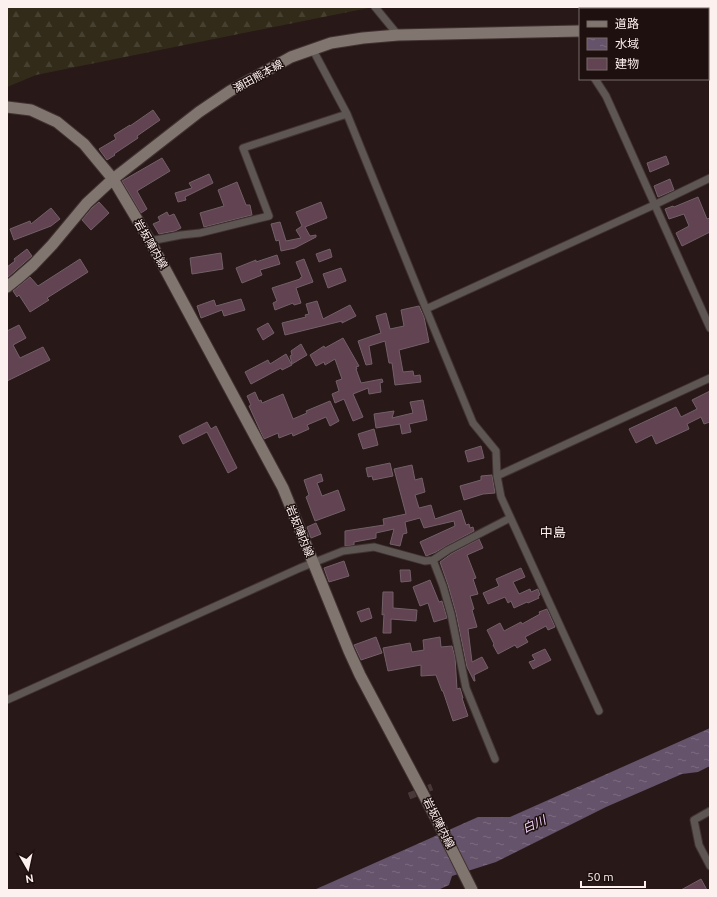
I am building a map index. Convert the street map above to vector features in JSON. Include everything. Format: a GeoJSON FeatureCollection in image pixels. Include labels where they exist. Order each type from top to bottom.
{"type":"FeatureCollection","features":[{"type":"Feature","properties":{"kind":"main road","name":"瀬田熊本線"},"geometry":{"type":"LineString","coordinates":[[7,287],[33,265],[87,203],[113,179],[199,112],[230,91],[291,57],[331,44],[363,38],[398,35],[579,31]]}},
{"type":"Feature","properties":{"kind":"main road","name":"岩坂陣内線"},"geometry":{"type":"LineString","coordinates":[[7,107],[31,110],[57,122],[84,144],[113,179],[150,241],[283,488],[349,652],[472,890]]}},
{"type":"Feature","properties":{"kind":"street"},"geometry":{"type":"LineString","coordinates":[[375,7],[398,35]]}},
{"type":"Feature","properties":{"kind":"street"},"geometry":{"type":"LineString","coordinates":[[313,50],[347,114],[473,423],[496,451],[497,476],[501,497],[599,711]]}},
{"type":"Feature","properties":{"kind":"street"},"geometry":{"type":"LineString","coordinates":[[596,80],[606,96],[710,328]]}},
{"type":"Feature","properties":{"kind":"street"},"geometry":{"type":"LineString","coordinates":[[150,241],[200,233],[269,216],[243,148],[347,114]]}},
{"type":"Feature","properties":{"kind":"street"},"geometry":{"type":"LineString","coordinates":[[426,309],[710,178]]}},
{"type":"Feature","properties":{"kind":"street"},"geometry":{"type":"LineString","coordinates":[[497,476],[710,378]]}},
{"type":"Feature","properties":{"kind":"street"},"geometry":{"type":"LineString","coordinates":[[7,700],[293,571],[343,551],[374,547],[425,561],[433,560],[448,550],[510,518]]}},
{"type":"Feature","properties":{"kind":"street"},"geometry":{"type":"LineString","coordinates":[[433,560],[443,586],[451,614],[466,688],[495,759]]}},
{"type":"Feature","properties":{"kind":"street"},"geometry":{"type":"LineString","coordinates":[[710,811],[694,820],[699,845],[710,866]]}},
{"type":"Feature","properties":{"kind":"green space"},"geometry":{"type":"Polygon","coordinates":[[[7,7],[373,7],[36,75],[7,87],[7,7]]]}},
{"type":"Feature","properties":{"kind":"water","name":"白川"},"geometry":{"type":"Polygon","coordinates":[[[710,728],[710,766],[698,772],[682,774],[606,807],[496,862],[452,876],[449,885],[438,890],[314,890],[478,817],[510,817],[710,728]]]}},
{"type":"Feature","properties":{"kind":"building"},"geometry":{"type":"Polygon","coordinates":[[[153,110],[160,120],[107,160],[99,149],[116,139],[114,135],[153,110]]]}},
{"type":"Feature","properties":{"kind":"building"},"geometry":{"type":"Polygon","coordinates":[[[666,156],[669,164],[650,172],[647,163],[666,156]]]}},
{"type":"Feature","properties":{"kind":"building"},"geometry":{"type":"Polygon","coordinates":[[[162,158],[170,171],[137,191],[147,209],[141,213],[122,181],[162,158]]]}},
{"type":"Feature","properties":{"kind":"building"},"geometry":{"type":"Polygon","coordinates":[[[209,174],[213,183],[185,197],[186,200],[178,202],[175,193],[192,188],[189,183],[209,174]]]}},
{"type":"Feature","properties":{"kind":"building"},"geometry":{"type":"Polygon","coordinates":[[[670,179],[674,190],[658,197],[654,186],[670,179]]]}},
{"type":"Feature","properties":{"kind":"building"},"geometry":{"type":"Polygon","coordinates":[[[237,182],[246,205],[250,205],[252,215],[204,227],[200,213],[224,206],[218,190],[237,182]]]}},
{"type":"Feature","properties":{"kind":"building"},"geometry":{"type":"Polygon","coordinates":[[[698,197],[707,219],[710,218],[710,232],[682,246],[676,233],[689,226],[684,214],[669,219],[665,209],[698,197]]]}},
{"type":"Feature","properties":{"kind":"building"},"geometry":{"type":"Polygon","coordinates":[[[99,202],[109,213],[91,230],[82,220],[99,202]]]}},
{"type":"Feature","properties":{"kind":"building"},"geometry":{"type":"Polygon","coordinates":[[[321,202],[327,218],[305,227],[310,236],[316,235],[316,237],[295,248],[281,251],[279,240],[276,241],[271,224],[280,222],[286,241],[301,238],[296,230],[302,226],[296,212],[321,202]]]}},
{"type":"Feature","properties":{"kind":"building"},"geometry":{"type":"Polygon","coordinates":[[[51,208],[60,219],[51,226],[14,240],[10,229],[30,221],[31,224],[51,208]]]}},
{"type":"Feature","properties":{"kind":"building"},"geometry":{"type":"Polygon","coordinates":[[[167,212],[169,216],[174,214],[181,228],[175,231],[159,234],[153,224],[160,221],[158,217],[167,212]]]}},
{"type":"Feature","properties":{"kind":"building"},"geometry":{"type":"Polygon","coordinates":[[[27,249],[32,256],[7,278],[7,267],[15,261],[14,259],[27,249]]]}},
{"type":"Feature","properties":{"kind":"building"},"geometry":{"type":"Polygon","coordinates":[[[330,249],[332,257],[319,262],[316,254],[330,249]]]}},
{"type":"Feature","properties":{"kind":"building"},"geometry":{"type":"Polygon","coordinates":[[[221,253],[223,269],[192,274],[190,258],[221,253]]]}},
{"type":"Feature","properties":{"kind":"building"},"geometry":{"type":"Polygon","coordinates":[[[277,255],[280,264],[260,270],[262,275],[242,283],[236,268],[256,260],[256,262],[277,255]]]}},
{"type":"Feature","properties":{"kind":"building"},"geometry":{"type":"Polygon","coordinates":[[[80,259],[88,272],[47,298],[49,300],[30,312],[19,295],[17,297],[13,291],[30,277],[38,286],[80,259]]]}},
{"type":"Feature","properties":{"kind":"building"},"geometry":{"type":"Polygon","coordinates":[[[304,259],[313,282],[296,288],[301,303],[294,305],[293,303],[275,310],[273,303],[277,301],[272,288],[300,279],[302,277],[296,262],[304,259]]]}},
{"type":"Feature","properties":{"kind":"building"},"geometry":{"type":"Polygon","coordinates":[[[341,268],[346,281],[328,288],[323,274],[341,268]]]}},
{"type":"Feature","properties":{"kind":"building"},"geometry":{"type":"Polygon","coordinates":[[[241,299],[245,310],[224,316],[222,310],[201,318],[197,306],[214,300],[216,306],[241,299]]]}},
{"type":"Feature","properties":{"kind":"building"},"geometry":{"type":"Polygon","coordinates":[[[317,301],[323,319],[350,305],[356,316],[342,323],[342,321],[285,335],[282,323],[306,317],[305,315],[309,314],[306,304],[317,301]]]}},
{"type":"Feature","properties":{"kind":"building"},"geometry":{"type":"Polygon","coordinates":[[[419,306],[424,317],[429,342],[399,350],[403,372],[413,371],[414,376],[420,375],[421,382],[395,385],[392,363],[389,363],[385,341],[369,346],[372,364],[366,365],[358,341],[381,333],[376,316],[386,313],[390,329],[404,326],[401,310],[419,306]]]}},
{"type":"Feature","properties":{"kind":"building"},"geometry":{"type":"Polygon","coordinates":[[[268,323],[274,333],[263,340],[257,329],[268,323]]]}},
{"type":"Feature","properties":{"kind":"building"},"geometry":{"type":"Polygon","coordinates":[[[19,325],[26,338],[13,345],[20,358],[43,347],[50,360],[7,381],[7,331],[19,325]]]}},
{"type":"Feature","properties":{"kind":"building"},"geometry":{"type":"Polygon","coordinates":[[[343,338],[359,366],[356,367],[356,369],[361,383],[382,379],[383,382],[380,383],[381,392],[369,394],[368,388],[353,394],[363,417],[353,421],[344,399],[335,403],[332,394],[339,391],[336,381],[342,379],[335,359],[325,365],[324,362],[316,366],[310,355],[324,346],[325,348],[343,338]]]}},
{"type":"Feature","properties":{"kind":"building"},"geometry":{"type":"Polygon","coordinates":[[[301,344],[307,355],[292,364],[290,356],[292,355],[291,351],[301,344]]]}},
{"type":"Feature","properties":{"kind":"building"},"geometry":{"type":"Polygon","coordinates":[[[286,354],[292,365],[282,370],[281,368],[251,384],[245,372],[268,360],[270,364],[286,354]]]}},
{"type":"Feature","properties":{"kind":"building"},"geometry":{"type":"Polygon","coordinates":[[[710,391],[710,422],[704,424],[701,417],[687,424],[689,429],[656,444],[652,435],[636,443],[629,429],[676,407],[681,417],[697,409],[692,400],[710,391]]]}},
{"type":"Feature","properties":{"kind":"building"},"geometry":{"type":"Polygon","coordinates":[[[255,392],[259,401],[261,400],[262,403],[283,394],[293,419],[307,413],[306,411],[330,401],[339,421],[330,426],[326,417],[307,425],[309,429],[293,436],[292,433],[279,438],[278,433],[264,439],[249,406],[251,405],[247,396],[255,392]]]}},
{"type":"Feature","properties":{"kind":"building"},"geometry":{"type":"Polygon","coordinates":[[[423,400],[427,420],[409,424],[411,432],[402,434],[400,424],[376,428],[374,414],[394,411],[392,418],[413,413],[410,402],[423,400]]]}},
{"type":"Feature","properties":{"kind":"building"},"geometry":{"type":"Polygon","coordinates":[[[207,422],[211,429],[216,426],[237,468],[228,473],[207,432],[183,444],[179,436],[207,422]]]}},
{"type":"Feature","properties":{"kind":"building"},"geometry":{"type":"Polygon","coordinates":[[[374,429],[378,445],[363,449],[358,434],[374,429]]]}},
{"type":"Feature","properties":{"kind":"building"},"geometry":{"type":"Polygon","coordinates":[[[481,446],[484,458],[468,462],[465,451],[481,446]]]}},
{"type":"Feature","properties":{"kind":"building"},"geometry":{"type":"Polygon","coordinates":[[[390,463],[393,476],[373,480],[372,476],[368,477],[366,468],[390,463]]]}},
{"type":"Feature","properties":{"kind":"building"},"geometry":{"type":"Polygon","coordinates":[[[412,465],[415,480],[422,478],[425,492],[415,495],[419,508],[431,505],[435,519],[461,510],[466,525],[469,524],[470,528],[473,527],[474,531],[426,556],[420,542],[455,526],[454,521],[424,528],[420,518],[405,522],[407,533],[403,534],[400,546],[390,544],[394,529],[376,533],[376,538],[354,542],[354,545],[345,546],[345,531],[384,525],[383,519],[406,514],[394,469],[412,465]]]}},
{"type":"Feature","properties":{"kind":"building"},"geometry":{"type":"Polygon","coordinates":[[[321,474],[323,481],[317,483],[322,496],[338,490],[345,510],[315,521],[306,497],[309,495],[304,480],[321,474]]]}},
{"type":"Feature","properties":{"kind":"building"},"geometry":{"type":"Polygon","coordinates":[[[492,475],[495,493],[483,494],[464,500],[460,486],[481,480],[481,476],[492,475]]]}},
{"type":"Feature","properties":{"kind":"building"},"geometry":{"type":"Polygon","coordinates":[[[316,523],[321,534],[311,538],[307,527],[316,523]]]}},
{"type":"Feature","properties":{"kind":"building"},"geometry":{"type":"Polygon","coordinates":[[[479,539],[483,548],[467,555],[476,578],[473,579],[478,594],[470,596],[477,627],[468,629],[472,662],[482,657],[488,668],[474,675],[474,681],[467,667],[456,613],[440,562],[451,554],[479,539]]]}},
{"type":"Feature","properties":{"kind":"building"},"geometry":{"type":"Polygon","coordinates":[[[344,561],[349,576],[329,582],[324,568],[344,561]]]}},
{"type":"Feature","properties":{"kind":"building"},"geometry":{"type":"Polygon","coordinates":[[[521,568],[525,577],[513,582],[519,594],[530,589],[531,592],[538,589],[540,595],[538,596],[539,598],[514,608],[511,601],[508,603],[505,597],[488,604],[483,593],[499,586],[496,579],[521,568]]]}},
{"type":"Feature","properties":{"kind":"building"},"geometry":{"type":"Polygon","coordinates":[[[400,570],[410,570],[411,581],[401,582],[400,570]]]}},
{"type":"Feature","properties":{"kind":"building"},"geometry":{"type":"Polygon","coordinates":[[[430,580],[439,602],[442,601],[447,618],[434,622],[428,603],[420,606],[413,587],[430,580]]]}},
{"type":"Feature","properties":{"kind":"building"},"geometry":{"type":"Polygon","coordinates":[[[383,592],[393,592],[393,608],[417,610],[416,621],[391,619],[391,633],[383,633],[383,592]]]}},
{"type":"Feature","properties":{"kind":"building"},"geometry":{"type":"Polygon","coordinates":[[[369,608],[372,618],[361,622],[357,612],[369,608]]]}},
{"type":"Feature","properties":{"kind":"building"},"geometry":{"type":"Polygon","coordinates":[[[547,609],[555,627],[548,630],[546,626],[525,637],[528,642],[517,648],[515,645],[498,654],[487,630],[500,623],[504,631],[521,622],[522,624],[540,614],[539,612],[547,609]]]}},
{"type":"Feature","properties":{"kind":"building"},"geometry":{"type":"Polygon","coordinates":[[[376,637],[382,653],[361,660],[354,645],[376,637]]]}},
{"type":"Feature","properties":{"kind":"building"},"geometry":{"type":"Polygon","coordinates":[[[440,637],[441,647],[452,646],[455,657],[457,689],[460,688],[468,716],[453,721],[436,675],[421,676],[421,665],[388,671],[383,648],[410,643],[412,652],[424,650],[423,640],[440,637]]]}},
{"type":"Feature","properties":{"kind":"building"},"geometry":{"type":"Polygon","coordinates":[[[545,649],[551,660],[533,669],[529,662],[535,660],[532,655],[545,649]]]}},
{"type":"Feature","properties":{"kind":"building"},"geometry":{"type":"Polygon","coordinates":[[[701,879],[707,890],[681,890],[701,879]]]}},
{"type":"Feature","properties":{"kind":"tunnel"},"geometry":{"type":"LineString","coordinates":[[409,796],[432,787]]}},
{"type":"Feature","properties":{"kind":"district","name":"中島"},"geometry":{"type":"Point","coordinates":[553,532]}}]}
